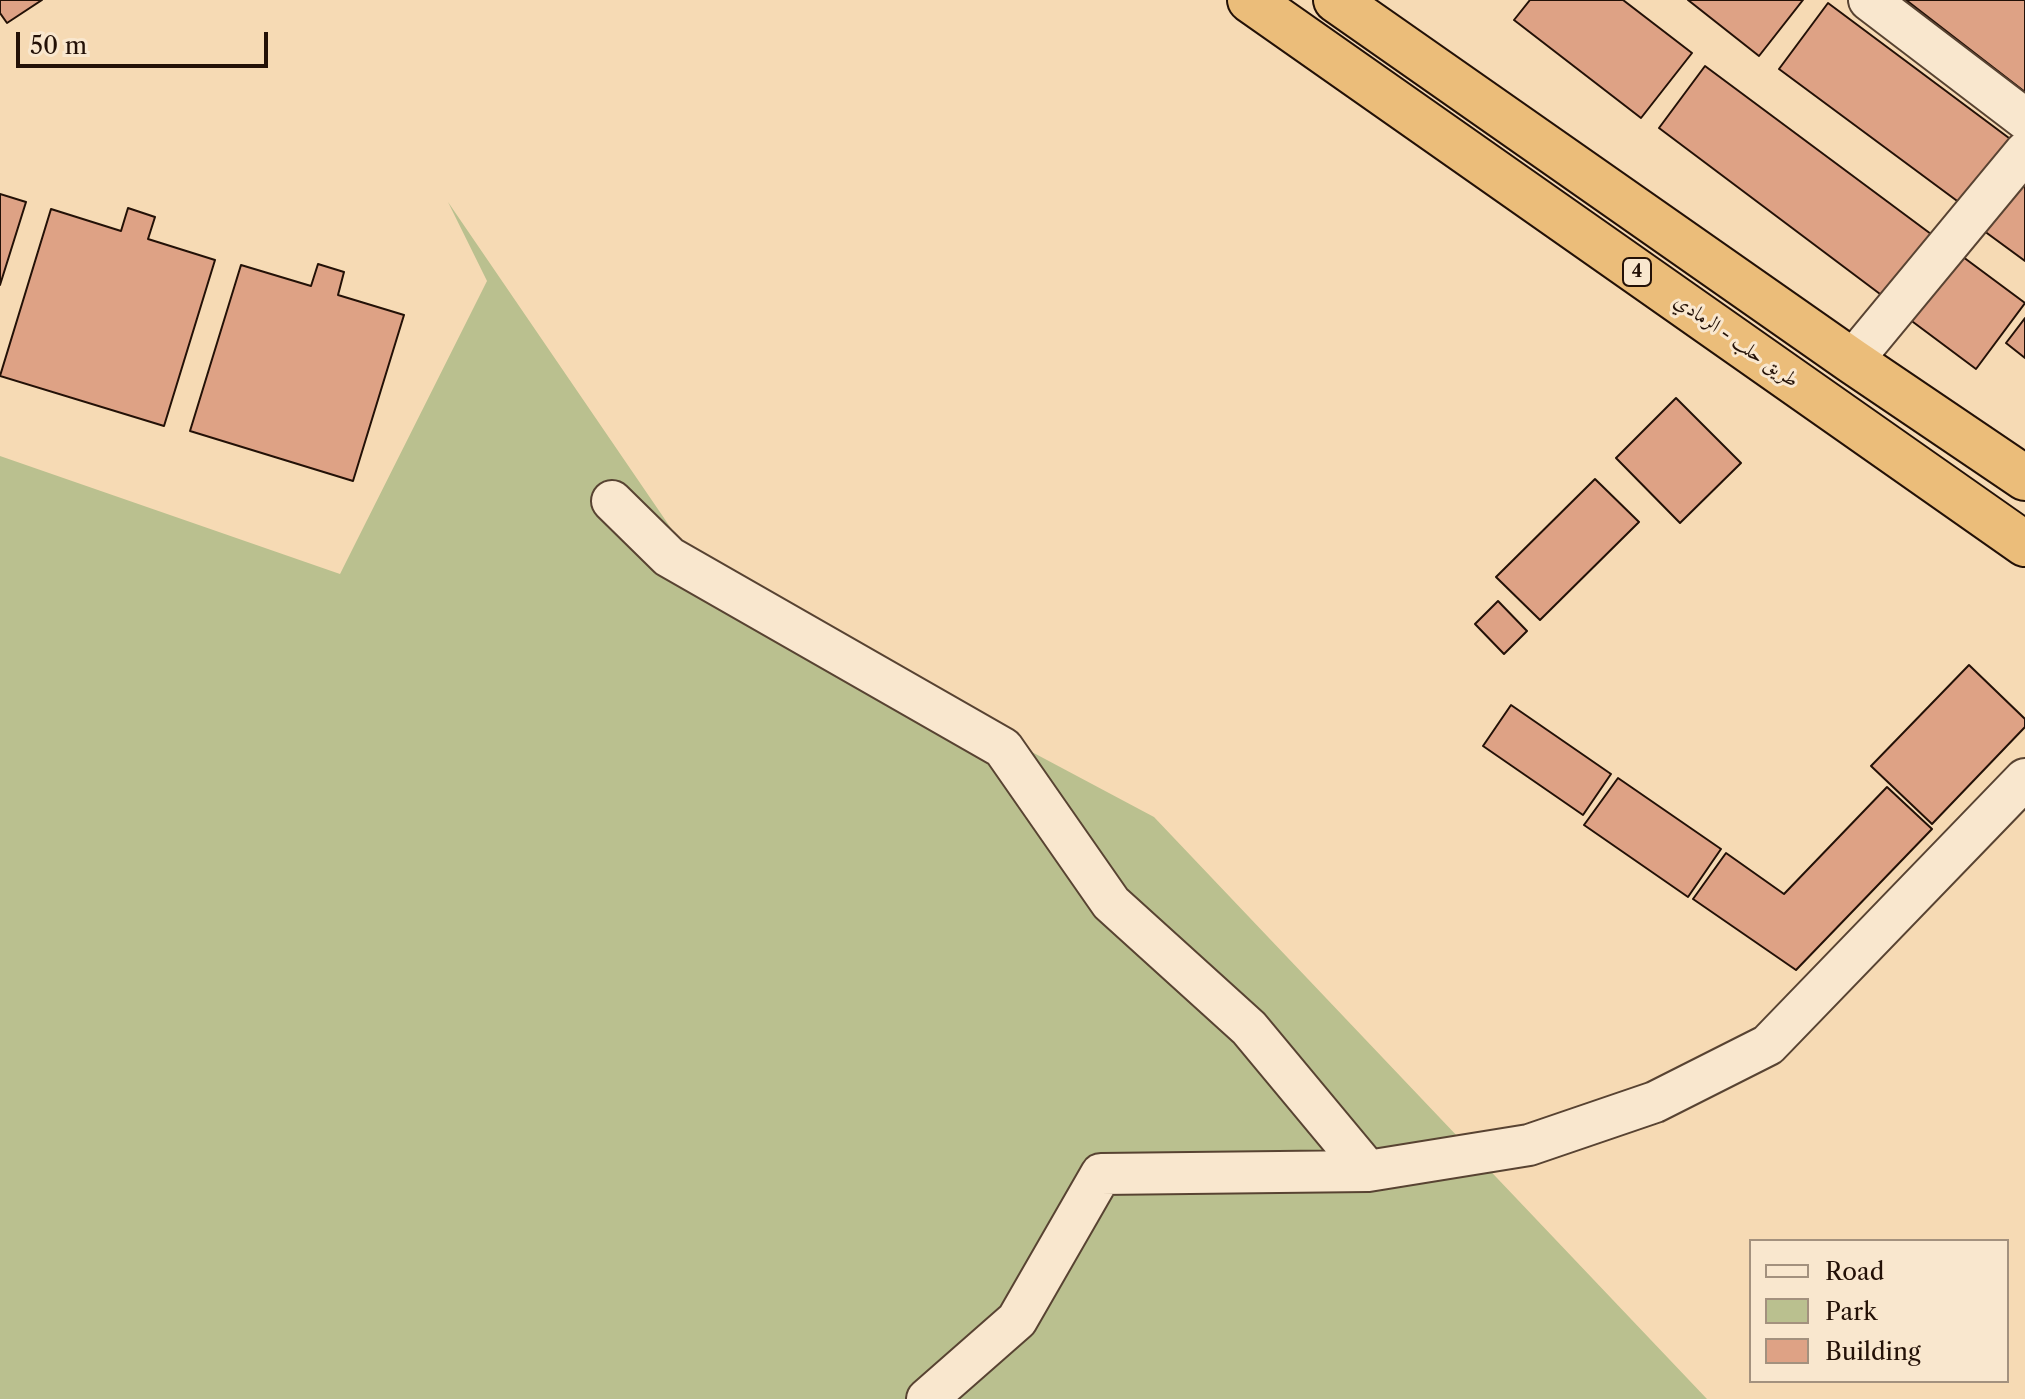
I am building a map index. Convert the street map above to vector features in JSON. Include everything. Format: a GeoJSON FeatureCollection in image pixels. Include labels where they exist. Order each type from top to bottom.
{"type":"FeatureCollection","features":[{"type":"Feature","properties":{"kind":"highway","name":"طريق حلب - الرمادي"},"geometry":{"type":"LineString","coordinates":[[1250,0],[2025,544]]}},
{"type":"Feature","properties":{"kind":"highway"},"geometry":{"type":"LineString","coordinates":[[1336,0],[1852,361],[2025,478]]}},
{"type":"Feature","properties":{"kind":"street"},"geometry":{"type":"LineString","coordinates":[[1869,0],[2025,119]]}},
{"type":"Feature","properties":{"kind":"street"},"geometry":{"type":"LineString","coordinates":[[1852,361],[2025,152]]}},
{"type":"Feature","properties":{"kind":"street"},"geometry":{"type":"LineString","coordinates":[[612,501],[669,557],[1003,748],[1111,903],[1249,1028],[1368,1171]]}},
{"type":"Feature","properties":{"kind":"street"},"geometry":{"type":"LineString","coordinates":[[927,1399],[1017,1320],[1101,1174],[1368,1171],[1529,1145],[1655,1102],[1768,1045],[2025,779]]}},
{"type":"Feature","properties":{"kind":"green space"},"geometry":{"type":"Polygon","coordinates":[[[448,202],[705,578],[1154,817],[1707,1399],[0,1399],[0,456],[340,574],[487,281],[448,202]]]}},
{"type":"Feature","properties":{"kind":"building"},"geometry":{"type":"Polygon","coordinates":[[[0,0],[42,0],[7,23],[0,13],[0,0]]]}},
{"type":"Feature","properties":{"kind":"building"},"geometry":{"type":"Polygon","coordinates":[[[1530,0],[1623,0],[1692,53],[1641,118],[1514,20],[1530,0]]]}},
{"type":"Feature","properties":{"kind":"building"},"geometry":{"type":"Polygon","coordinates":[[[1688,0],[1803,0],[1759,56],[1688,0]]]}},
{"type":"Feature","properties":{"kind":"building"},"geometry":{"type":"Polygon","coordinates":[[[1906,0],[2025,0],[2025,92],[1906,0]]]}},
{"type":"Feature","properties":{"kind":"building"},"geometry":{"type":"Polygon","coordinates":[[[1828,3],[2017,144],[1968,209],[1779,69],[1828,3]]]}},
{"type":"Feature","properties":{"kind":"building"},"geometry":{"type":"Polygon","coordinates":[[[1705,66],[1935,237],[1888,300],[1659,128],[1705,66]]]}},
{"type":"Feature","properties":{"kind":"building"},"geometry":{"type":"Polygon","coordinates":[[[2025,169],[2025,261],[1980,228],[2025,169]]]}},
{"type":"Feature","properties":{"kind":"building"},"geometry":{"type":"Polygon","coordinates":[[[0,194],[26,202],[0,285],[0,194]]]}},
{"type":"Feature","properties":{"kind":"building"},"geometry":{"type":"Polygon","coordinates":[[[128,208],[155,217],[148,239],[215,260],[164,426],[0,376],[51,209],[121,231],[128,208]]]}},
{"type":"Feature","properties":{"kind":"building"},"geometry":{"type":"Polygon","coordinates":[[[1955,251],[2025,303],[1976,369],[1905,316],[1955,251]]]}},
{"type":"Feature","properties":{"kind":"building"},"geometry":{"type":"Polygon","coordinates":[[[318,264],[344,272],[338,295],[404,315],[353,481],[190,431],[241,265],[311,286],[318,264]]]}},
{"type":"Feature","properties":{"kind":"building"},"geometry":{"type":"Polygon","coordinates":[[[2025,318],[2025,358],[2006,343],[2025,318]]]}},
{"type":"Feature","properties":{"kind":"building"},"geometry":{"type":"Polygon","coordinates":[[[1676,398],[1741,463],[1680,523],[1616,458],[1676,398]]]}},
{"type":"Feature","properties":{"kind":"building"},"geometry":{"type":"Polygon","coordinates":[[[1595,479],[1639,522],[1540,620],[1496,577],[1595,479]]]}},
{"type":"Feature","properties":{"kind":"building"},"geometry":{"type":"Polygon","coordinates":[[[1498,601],[1527,631],[1504,654],[1475,624],[1498,601]]]}},
{"type":"Feature","properties":{"kind":"building"},"geometry":{"type":"Polygon","coordinates":[[[1969,665],[2025,719],[2025,727],[1932,824],[1871,766],[1969,665]]]}},
{"type":"Feature","properties":{"kind":"building"},"geometry":{"type":"Polygon","coordinates":[[[1511,705],[1611,774],[1583,815],[1483,746],[1511,705]]]}},
{"type":"Feature","properties":{"kind":"building"},"geometry":{"type":"Polygon","coordinates":[[[1618,778],[1721,849],[1688,897],[1584,825],[1618,778]]]}},
{"type":"Feature","properties":{"kind":"building"},"geometry":{"type":"Polygon","coordinates":[[[1887,787],[1932,829],[1796,970],[1693,899],[1726,853],[1784,894],[1887,787]]]}}]}
